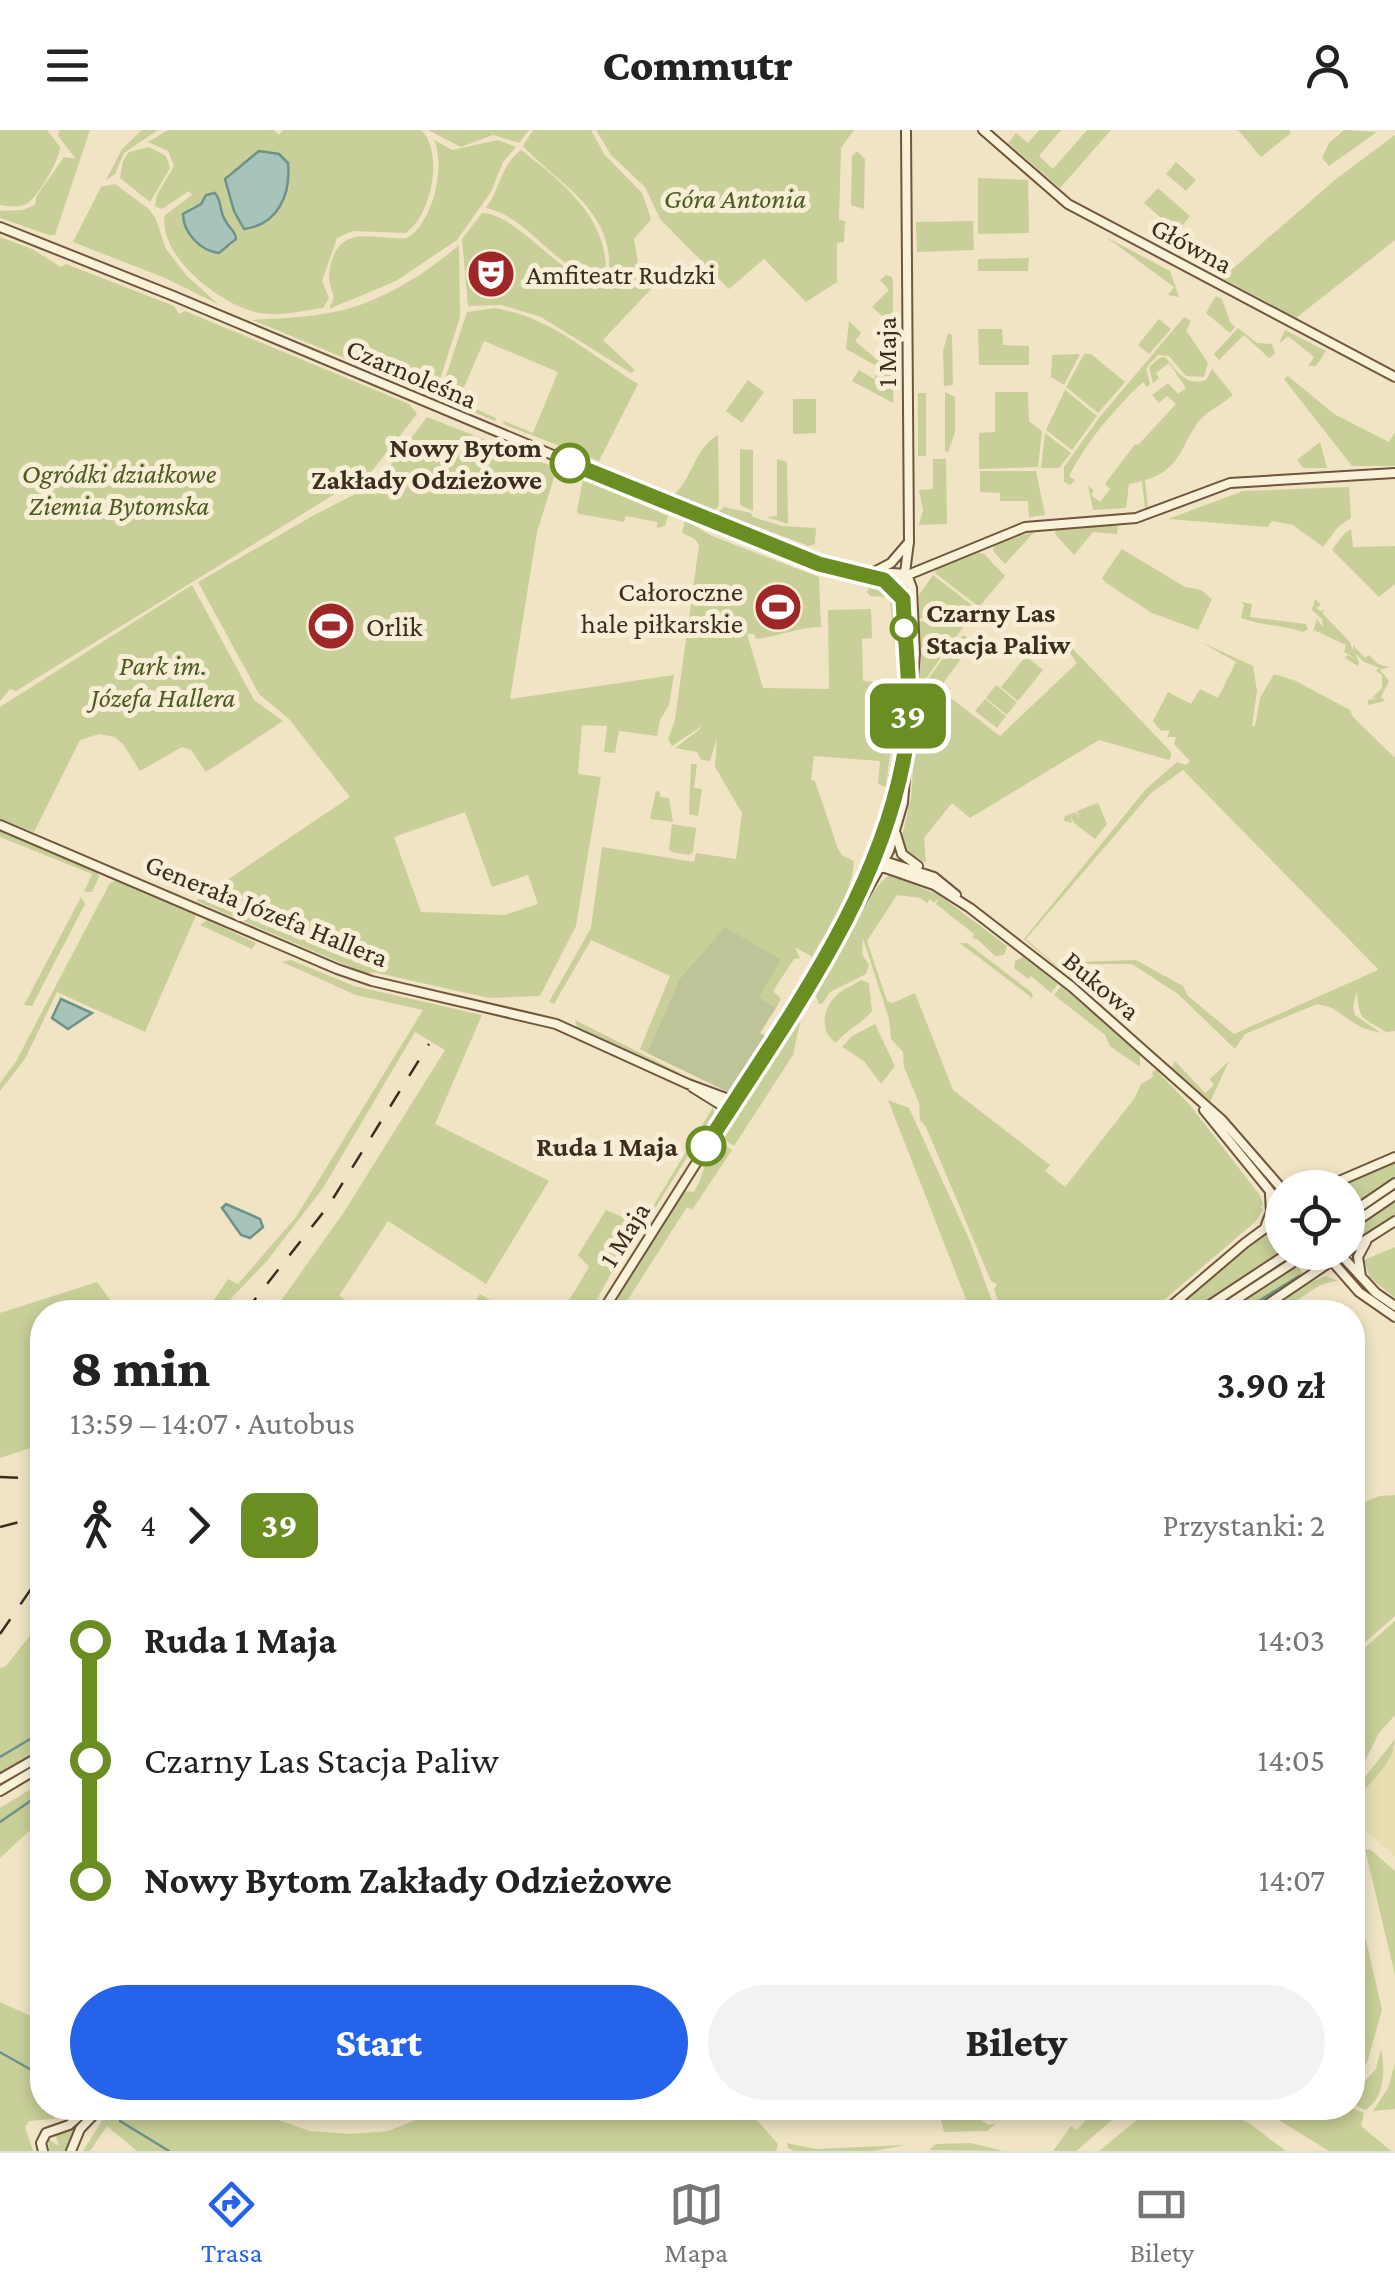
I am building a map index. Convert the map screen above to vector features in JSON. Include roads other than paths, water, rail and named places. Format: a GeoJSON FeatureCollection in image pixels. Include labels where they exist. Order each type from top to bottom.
{"type":"FeatureCollection","features":[{"type":"Feature","properties":{"kind":"street","name":"1 Maja"},"geometry":{"type":"LineString","coordinates":[[906,130],[909,542],[903,599],[908,726]]}},
{"type":"Feature","properties":{"kind":"street","name":"Główna"},"geometry":{"type":"LineString","coordinates":[[983,130],[1079,210],[1395,377]]}},
{"type":"Feature","properties":{"kind":"street","name":"Czarnoleśna"},"geometry":{"type":"LineString","coordinates":[[0,227],[826,567],[884,580],[896,580],[907,574]]}},
{"type":"Feature","properties":{"kind":"street"},"geometry":{"type":"LineString","coordinates":[[907,574],[1025,527],[1136,518],[1230,482],[1395,472]]}},
{"type":"Feature","properties":{"kind":"street"},"geometry":{"type":"LineString","coordinates":[[870,574],[891,563],[909,542]]}},
{"type":"Feature","properties":{"kind":"street","name":"Czarnoleśna"},"geometry":{"type":"LineString","coordinates":[[870,574],[907,574]]}},
{"type":"Feature","properties":{"kind":"street","name":"1 Maja"},"geometry":{"type":"LineString","coordinates":[[610,1300],[872,883],[896,834],[905,792],[915,654],[912,588],[907,574]]}},
{"type":"Feature","properties":{"kind":"street"},"geometry":{"type":"LineString","coordinates":[[884,580],[903,599]]}},
{"type":"Feature","properties":{"kind":"street","name":"1 Maja"},"geometry":{"type":"LineString","coordinates":[[843,926],[894,802],[906,744]]}},
{"type":"Feature","properties":{"kind":"street","name":"Generała Józefa Hallera"},"geometry":{"type":"LineString","coordinates":[[0,825],[336,969],[372,981],[533,1016],[574,1030],[732,1106]]}},
{"type":"Feature","properties":{"kind":"street"},"geometry":{"type":"LineString","coordinates":[[896,834],[902,854],[934,877]]}},
{"type":"Feature","properties":{"kind":"street"},"geometry":{"type":"LineString","coordinates":[[872,860],[883,864]]}},
{"type":"Feature","properties":{"kind":"street","name":"Bukowa"},"geometry":{"type":"LineString","coordinates":[[883,864],[920,879],[970,908]]}},
{"type":"Feature","properties":{"kind":"street","name":"Bukowa"},"geometry":{"type":"LineString","coordinates":[[883,864],[934,877],[1097,1008],[1222,1120],[1265,1170]]}},
{"type":"Feature","properties":{"kind":"street"},"geometry":{"type":"LineString","coordinates":[[872,883],[894,871]]}},
{"type":"Feature","properties":{"kind":"street","name":"Bukowa"},"geometry":{"type":"LineString","coordinates":[[1199,1102],[1265,1185]]}},
{"type":"Feature","properties":{"kind":"street"},"geometry":{"type":"LineString","coordinates":[[1365,1170],[1395,1158]]}},
{"type":"Feature","properties":{"kind":"street"},"geometry":{"type":"LineString","coordinates":[[1365,1203],[1395,1183]]}},
{"type":"Feature","properties":{"kind":"street"},"geometry":{"type":"LineString","coordinates":[[1365,1215],[1395,1195]]}},
{"type":"Feature","properties":{"kind":"street"},"geometry":{"type":"LineString","coordinates":[[1365,1240],[1395,1220]]}},
{"type":"Feature","properties":{"kind":"street"},"geometry":{"type":"LineString","coordinates":[[1178,1300],[1265,1227]]}},
{"type":"Feature","properties":{"kind":"street"},"geometry":{"type":"LineString","coordinates":[[1362,1280],[1358,1257],[1371,1236]]}},
{"type":"Feature","properties":{"kind":"street"},"geometry":{"type":"LineString","coordinates":[[1219,1300],[1268,1270]]}},
{"type":"Feature","properties":{"kind":"street"},"geometry":{"type":"LineString","coordinates":[[1234,1300],[1273,1270]]}},
{"type":"Feature","properties":{"kind":"street"},"geometry":{"type":"LineString","coordinates":[[1275,1300],[1320,1270]]}},
{"type":"Feature","properties":{"kind":"street"},"geometry":{"type":"LineString","coordinates":[[1340,1270],[1370,1301],[1395,1317]]}},
{"type":"Feature","properties":{"kind":"street"},"geometry":{"type":"LineString","coordinates":[[1355,1270],[1395,1306]]}},
{"type":"Feature","properties":{"kind":"street"},"geometry":{"type":"LineString","coordinates":[[1307,1279],[1329,1273],[1352,1284]]}},
{"type":"Feature","properties":{"kind":"street"},"geometry":{"type":"LineString","coordinates":[[0,1779],[30,1762]]}},
{"type":"Feature","properties":{"kind":"street"},"geometry":{"type":"LineString","coordinates":[[0,1790],[30,1773]]}},
{"type":"Feature","properties":{"kind":"street"},"geometry":{"type":"LineString","coordinates":[[43,2151],[42,2138],[48,2131],[75,2120]]}},
{"type":"Feature","properties":{"kind":"street"},"geometry":{"type":"LineString","coordinates":[[71,2151],[80,2129],[89,2120]]}},
{"type":"Feature","properties":{"kind":"water"},"geometry":{"type":"Polygon","coordinates":[[[259,151],[279,154],[288,163],[287,186],[274,215],[244,229],[225,179],[259,151]]]}},
{"type":"Feature","properties":{"kind":"water"},"geometry":{"type":"Polygon","coordinates":[[[215,193],[236,239],[219,253],[194,240],[183,214],[201,204],[206,195],[215,193]]]}},
{"type":"Feature","properties":{"kind":"water"},"geometry":{"type":"Polygon","coordinates":[[[61,999],[92,1013],[68,1029],[52,1018],[61,999]]]}},
{"type":"Feature","properties":{"kind":"water"},"geometry":{"type":"Polygon","coordinates":[[[226,1204],[260,1219],[263,1227],[250,1238],[241,1235],[222,1208],[226,1204]]]}},
{"type":"Feature","properties":{"kind":"waterway"},"geometry":{"type":"LineString","coordinates":[[1260,1300],[1299,1276]]}},
{"type":"Feature","properties":{"kind":"waterway"},"geometry":{"type":"LineString","coordinates":[[0,1757],[30,1739]]}},
{"type":"Feature","properties":{"kind":"waterway"},"geometry":{"type":"LineString","coordinates":[[0,1822],[30,1801]]}},
{"type":"Feature","properties":{"kind":"waterway"},"geometry":{"type":"LineString","coordinates":[[0,2052],[30,2069]]}},
{"type":"Feature","properties":{"kind":"waterway"},"geometry":{"type":"LineString","coordinates":[[120,2121],[169,2151]]}},
{"type":"Feature","properties":{"kind":"railway"},"geometry":{"type":"LineString","coordinates":[[254,1300],[329,1205],[429,1044]]}},
{"type":"Feature","properties":{"kind":"railway"},"geometry":{"type":"LineString","coordinates":[[0,1477],[30,1478]]}},
{"type":"Feature","properties":{"kind":"railway"},"geometry":{"type":"LineString","coordinates":[[0,1527],[30,1519]]}},
{"type":"Feature","properties":{"kind":"railway"},"geometry":{"type":"LineString","coordinates":[[0,1634],[30,1590]]}},
{"type":"Feature","properties":{"kind":"place","name":"Amfiteatr Rudzki"},"geometry":{"type":"Point","coordinates":[491,274]}},
{"type":"Feature","properties":{"kind":"place","name":"Nowy Bytom Zakłady Odzieżowe"},"geometry":{"type":"Point","coordinates":[570,463]}},
{"type":"Feature","properties":{"kind":"place","name":"Całoroczne hale piłkarskie"},"geometry":{"type":"Point","coordinates":[778,607]}},
{"type":"Feature","properties":{"kind":"place","name":"Orlik"},"geometry":{"type":"Point","coordinates":[331,626]}},
{"type":"Feature","properties":{"kind":"place","name":"Czarny Las Stacja Paliw"},"geometry":{"type":"Point","coordinates":[904,628]}},
{"type":"Feature","properties":{"kind":"place","name":"Ruda 1 Maja"},"geometry":{"type":"Point","coordinates":[706,1146]}},
{"type":"Feature","properties":{"kind":"park label","name":"Góra Antonia"},"geometry":{"type":"Point","coordinates":[735,198]}},
{"type":"Feature","properties":{"kind":"park label","name":"Ogródki działkowe Ziemia Bytomska"},"geometry":{"type":"Point","coordinates":[119,489]}},
{"type":"Feature","properties":{"kind":"park label","name":"Park im. Józefa Hallera"},"geometry":{"type":"Point","coordinates":[163,681]}}]}
